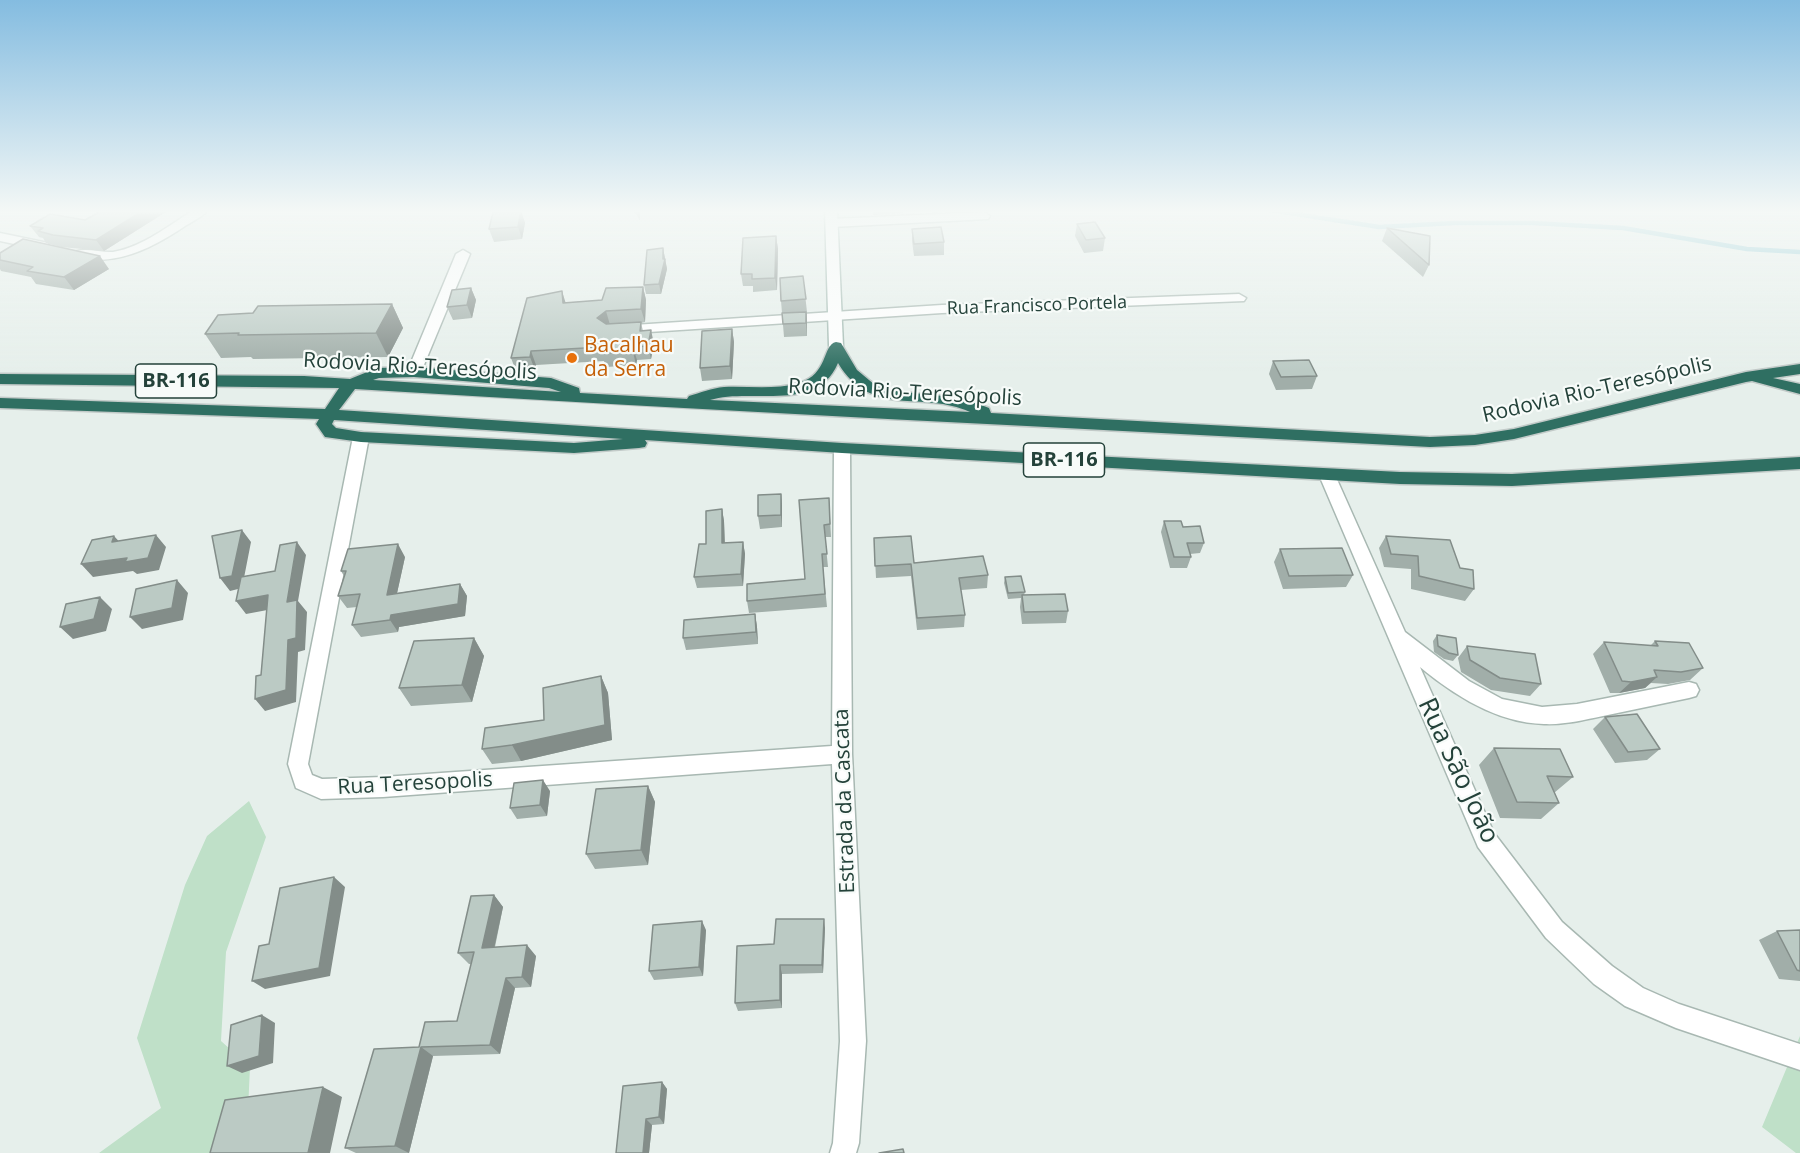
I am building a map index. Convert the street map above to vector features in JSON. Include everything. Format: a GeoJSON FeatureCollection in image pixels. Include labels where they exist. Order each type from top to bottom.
{"type":"FeatureCollection","features":[{"type":"Feature","properties":{"kind":"highway"},"geometry":{"type":"LineString","coordinates":[[680,404],[720,392],[791,389],[810,384],[823,376],[831,365],[836,346]]}},
{"type":"Feature","properties":{"kind":"highway"},"geometry":{"type":"LineString","coordinates":[[836,346],[850,370],[860,381],[874,389],[962,403],[1000,418]]}},
{"type":"Feature","properties":{"kind":"highway","name":"Rodovia Rio-Teresópolis"},"geometry":{"type":"LineString","coordinates":[[0,379],[304,381],[680,404],[827,409],[1373,440],[1475,440],[1514,434],[1746,376],[1800,369]]}},
{"type":"Feature","properties":{"kind":"highway"},"geometry":{"type":"LineString","coordinates":[[590,397],[551,383],[414,372],[377,373],[351,384],[328,414],[324,424],[331,433],[361,437],[574,448],[699,437]]}},
{"type":"Feature","properties":{"kind":"highway"},"geometry":{"type":"LineString","coordinates":[[1746,376],[1800,389]]}},
{"type":"Feature","properties":{"kind":"highway","name":"BR-116"},"geometry":{"type":"LineString","coordinates":[[0,403],[328,414],[842,448],[1327,474],[1512,480],[1800,463]]}},
{"type":"Feature","properties":{"kind":"street"},"geometry":{"type":"LineString","coordinates":[[414,372],[459,264]]}},
{"type":"Feature","properties":{"kind":"street"},"geometry":{"type":"LineString","coordinates":[[833,264],[836,346]]}},
{"type":"Feature","properties":{"kind":"street","name":"Rua Francisco Portela"},"geometry":{"type":"LineString","coordinates":[[610,331],[942,309],[1239,298]]}},
{"type":"Feature","properties":{"kind":"street","name":"Rua Teresopolis"},"geometry":{"type":"LineString","coordinates":[[361,437],[298,764],[303,781],[321,789],[383,787],[842,754]]}},
{"type":"Feature","properties":{"kind":"street","name":"Estrada da Cascata"},"geometry":{"type":"LineString","coordinates":[[842,448],[842,754],[853,1041],[846,1143],[843,1153]]}},
{"type":"Feature","properties":{"kind":"street","name":"Rua São João"},"geometry":{"type":"LineString","coordinates":[[1327,474],[1486,840],[1554,930],[1603,975],[1634,997],[1676,1016],[1800,1057]]}},
{"type":"Feature","properties":{"kind":"street"},"geometry":{"type":"LineString","coordinates":[[1395,633],[1432,667],[1467,691],[1504,707],[1534,716],[1571,714],[1689,690]]}},
{"type":"Feature","properties":{"kind":"green space"},"geometry":{"type":"Polygon","coordinates":[[[249,801],[266,837],[226,952],[221,1041],[250,1067],[246,1153],[99,1153],[161,1108],[137,1038],[185,885],[207,836],[249,801]]]}},
{"type":"Feature","properties":{"kind":"green space"},"geometry":{"type":"Polygon","coordinates":[[[1800,1036],[1800,1153],[1796,1153],[1762,1127],[1800,1036]]]}},
{"type":"Feature","properties":{"kind":"building"},"geometry":{"type":"Polygon","coordinates":[[[18,264],[87,264],[64,277],[27,271],[33,267],[18,264]]]}},
{"type":"Feature","properties":{"kind":"building"},"geometry":{"type":"Polygon","coordinates":[[[646,264],[664,264],[659,284],[644,285],[646,264]]]}},
{"type":"Feature","properties":{"kind":"building"},"geometry":{"type":"Polygon","coordinates":[[[742,264],[775,264],[775,278],[752,279],[752,274],[741,274],[742,264]]]}},
{"type":"Feature","properties":{"kind":"building"},"geometry":{"type":"Polygon","coordinates":[[[803,276],[806,299],[781,301],[780,278],[803,276]]]}},
{"type":"Feature","properties":{"kind":"building"},"geometry":{"type":"Polygon","coordinates":[[[643,287],[641,309],[606,311],[597,318],[606,324],[641,322],[640,331],[651,330],[648,346],[633,347],[633,352],[602,353],[603,347],[531,351],[530,357],[511,358],[527,298],[562,291],[563,303],[602,300],[606,288],[643,287]]]}},
{"type":"Feature","properties":{"kind":"building"},"geometry":{"type":"Polygon","coordinates":[[[471,288],[467,305],[447,307],[452,290],[471,288]]]}},
{"type":"Feature","properties":{"kind":"building"},"geometry":{"type":"Polygon","coordinates":[[[392,304],[376,333],[205,334],[218,315],[253,313],[258,306],[392,304]]]}},
{"type":"Feature","properties":{"kind":"building"},"geometry":{"type":"Polygon","coordinates":[[[806,312],[806,323],[783,324],[782,313],[806,312]]]}},
{"type":"Feature","properties":{"kind":"building"},"geometry":{"type":"Polygon","coordinates":[[[732,329],[730,366],[700,368],[702,331],[732,329]]]}},
{"type":"Feature","properties":{"kind":"building"},"geometry":{"type":"Polygon","coordinates":[[[1309,360],[1317,376],[1281,377],[1273,361],[1309,360]]]}},
{"type":"Feature","properties":{"kind":"building"},"geometry":{"type":"Polygon","coordinates":[[[781,494],[781,515],[758,516],[758,495],[781,494]]]}},
{"type":"Feature","properties":{"kind":"building"},"geometry":{"type":"Polygon","coordinates":[[[829,498],[830,524],[824,525],[827,554],[822,554],[825,594],[747,601],[747,584],[805,579],[799,500],[829,498]]]}},
{"type":"Feature","properties":{"kind":"building"},"geometry":{"type":"Polygon","coordinates":[[[722,509],[722,543],[743,542],[741,574],[694,577],[699,544],[706,544],[706,511],[722,509]]]}},
{"type":"Feature","properties":{"kind":"building"},"geometry":{"type":"Polygon","coordinates":[[[1164,521],[1181,521],[1183,527],[1200,526],[1204,543],[1187,543],[1191,557],[1174,557],[1164,521]]]}},
{"type":"Feature","properties":{"kind":"building"},"geometry":{"type":"Polygon","coordinates":[[[242,530],[232,576],[220,578],[212,536],[242,530]]]}},
{"type":"Feature","properties":{"kind":"building"},"geometry":{"type":"Polygon","coordinates":[[[156,535],[148,558],[125,562],[127,558],[81,564],[92,540],[114,536],[112,542],[156,535]]]}},
{"type":"Feature","properties":{"kind":"building"},"geometry":{"type":"Polygon","coordinates":[[[911,536],[914,563],[983,556],[988,575],[959,578],[965,615],[917,618],[911,564],[875,566],[874,538],[911,536]]]}},
{"type":"Feature","properties":{"kind":"building"},"geometry":{"type":"Polygon","coordinates":[[[1386,536],[1450,540],[1460,568],[1473,570],[1474,589],[1419,576],[1418,556],[1391,554],[1386,536]]]}},
{"type":"Feature","properties":{"kind":"building"},"geometry":{"type":"Polygon","coordinates":[[[297,542],[287,602],[297,600],[296,638],[288,640],[286,690],[255,699],[256,676],[261,675],[268,595],[236,601],[241,577],[275,571],[280,545],[297,542]]]}},
{"type":"Feature","properties":{"kind":"building"},"geometry":{"type":"Polygon","coordinates":[[[398,544],[387,595],[460,584],[458,604],[391,615],[390,620],[352,625],[360,594],[338,596],[346,571],[341,571],[348,549],[398,544]]]}},
{"type":"Feature","properties":{"kind":"building"},"geometry":{"type":"Polygon","coordinates":[[[1342,548],[1353,575],[1289,576],[1280,549],[1342,548]]]}},
{"type":"Feature","properties":{"kind":"building"},"geometry":{"type":"Polygon","coordinates":[[[1021,576],[1025,592],[1008,593],[1005,577],[1021,576]]]}},
{"type":"Feature","properties":{"kind":"building"},"geometry":{"type":"Polygon","coordinates":[[[177,580],[172,608],[130,617],[136,589],[177,580]]]}},
{"type":"Feature","properties":{"kind":"building"},"geometry":{"type":"Polygon","coordinates":[[[1065,594],[1068,611],[1024,612],[1022,595],[1065,594]]]}},
{"type":"Feature","properties":{"kind":"building"},"geometry":{"type":"Polygon","coordinates":[[[100,597],[94,619],[60,627],[66,604],[100,597]]]}},
{"type":"Feature","properties":{"kind":"building"},"geometry":{"type":"Polygon","coordinates":[[[755,614],[756,632],[683,638],[684,620],[755,614]]]}},
{"type":"Feature","properties":{"kind":"building"},"geometry":{"type":"Polygon","coordinates":[[[1437,635],[1456,638],[1458,655],[1449,653],[1438,646],[1437,635]]]}},
{"type":"Feature","properties":{"kind":"building"},"geometry":{"type":"Polygon","coordinates":[[[474,638],[462,685],[399,688],[414,641],[474,638]]]}},
{"type":"Feature","properties":{"kind":"building"},"geometry":{"type":"Polygon","coordinates":[[[1655,641],[1689,643],[1703,668],[1681,672],[1654,670],[1657,677],[1631,682],[1622,681],[1604,642],[1658,646],[1655,641]]]}},
{"type":"Feature","properties":{"kind":"building"},"geometry":{"type":"Polygon","coordinates":[[[1467,646],[1535,654],[1541,684],[1500,678],[1470,660],[1467,646]]]}},
{"type":"Feature","properties":{"kind":"building"},"geometry":{"type":"Polygon","coordinates":[[[601,676],[605,725],[512,745],[482,749],[485,728],[544,720],[543,688],[601,676]]]}},
{"type":"Feature","properties":{"kind":"building"},"geometry":{"type":"Polygon","coordinates":[[[1637,714],[1660,749],[1628,752],[1605,717],[1637,714]]]}},
{"type":"Feature","properties":{"kind":"building"},"geometry":{"type":"Polygon","coordinates":[[[1494,748],[1560,749],[1573,777],[1547,776],[1559,803],[1517,802],[1494,748]]]}},
{"type":"Feature","properties":{"kind":"building"},"geometry":{"type":"Polygon","coordinates":[[[543,780],[540,805],[510,808],[514,783],[543,780]]]}},
{"type":"Feature","properties":{"kind":"building"},"geometry":{"type":"Polygon","coordinates":[[[648,786],[641,850],[586,854],[596,789],[648,786]]]}},
{"type":"Feature","properties":{"kind":"building"},"geometry":{"type":"Polygon","coordinates":[[[334,877],[319,968],[252,981],[259,946],[269,944],[280,888],[334,877]]]}},
{"type":"Feature","properties":{"kind":"building"},"geometry":{"type":"Polygon","coordinates":[[[494,895],[482,948],[527,945],[522,977],[506,978],[490,1045],[421,1047],[395,1146],[345,1148],[374,1049],[419,1047],[425,1022],[457,1021],[474,952],[458,953],[471,896],[494,895]]]}},
{"type":"Feature","properties":{"kind":"building"},"geometry":{"type":"Polygon","coordinates":[[[776,919],[824,919],[822,965],[780,965],[780,1000],[735,1003],[737,946],[774,944],[776,919]]]}},
{"type":"Feature","properties":{"kind":"building"},"geometry":{"type":"Polygon","coordinates":[[[702,921],[699,967],[649,971],[653,925],[702,921]]]}},
{"type":"Feature","properties":{"kind":"building"},"geometry":{"type":"Polygon","coordinates":[[[1800,930],[1800,971],[1797,970],[1777,931],[1800,930]]]}},
{"type":"Feature","properties":{"kind":"building"},"geometry":{"type":"Polygon","coordinates":[[[262,1015],[259,1056],[227,1066],[231,1025],[262,1015]]]}},
{"type":"Feature","properties":{"kind":"building"},"geometry":{"type":"Polygon","coordinates":[[[662,1082],[659,1117],[646,1119],[643,1153],[616,1153],[623,1086],[662,1082]]]}},
{"type":"Feature","properties":{"kind":"building"},"geometry":{"type":"Polygon","coordinates":[[[323,1087],[308,1153],[210,1153],[225,1100],[323,1087]]]}},
{"type":"Feature","properties":{"kind":"building"},"geometry":{"type":"Polygon","coordinates":[[[903,1149],[904,1153],[879,1153],[903,1149]]]}},
{"type":"Feature","properties":{"kind":"place","name":"Bacalhau da Serra"},"geometry":{"type":"Point","coordinates":[572,358]}}]}
